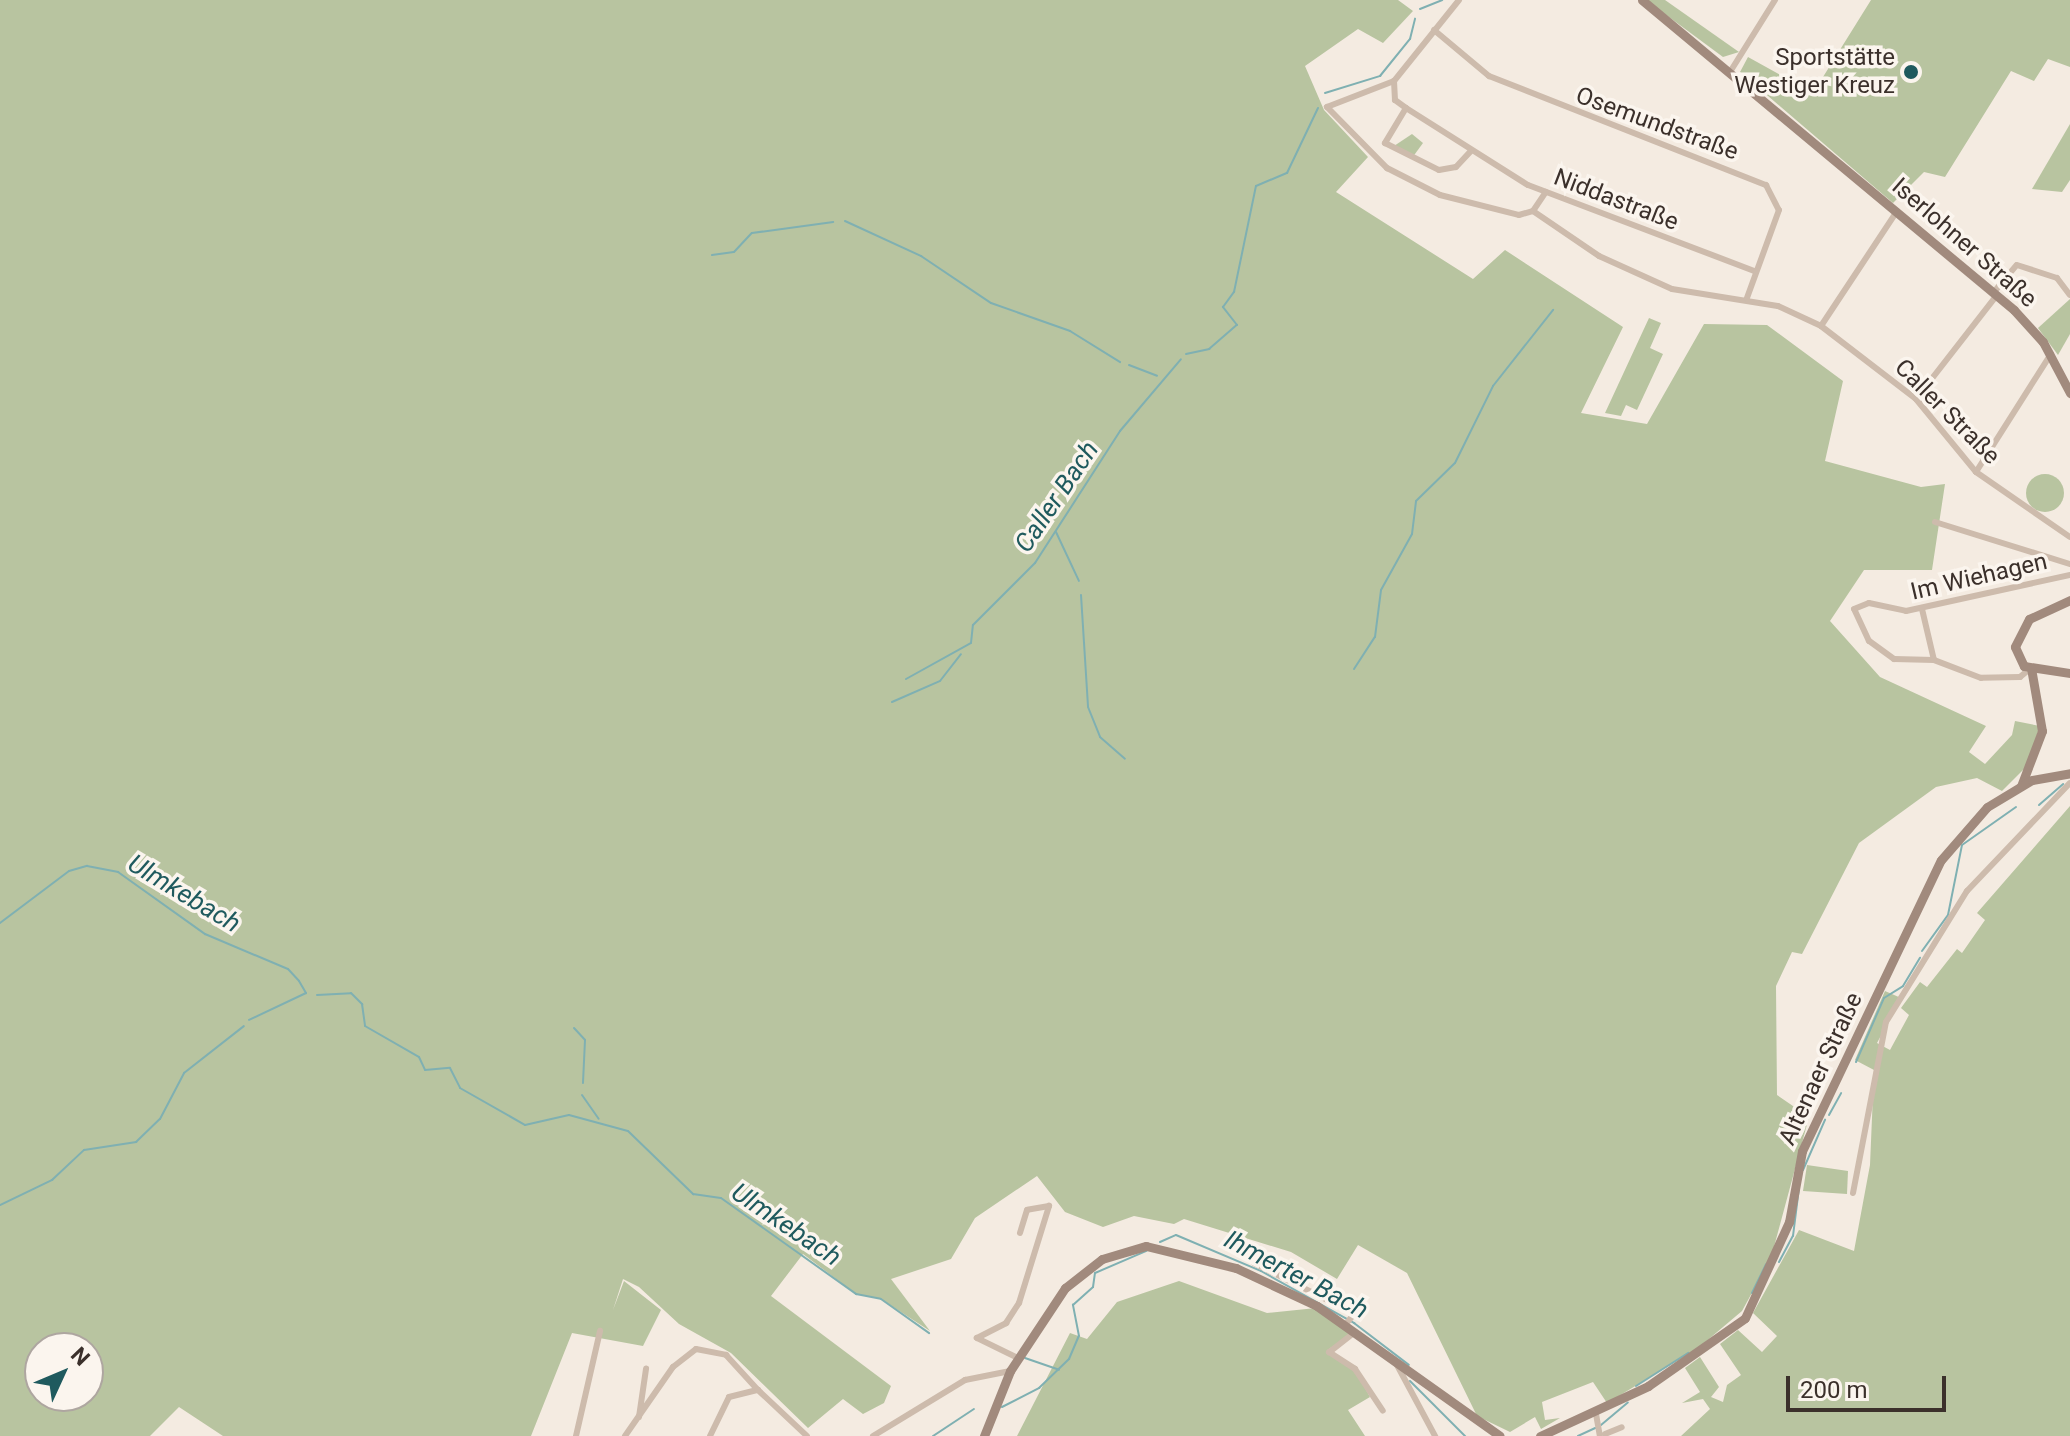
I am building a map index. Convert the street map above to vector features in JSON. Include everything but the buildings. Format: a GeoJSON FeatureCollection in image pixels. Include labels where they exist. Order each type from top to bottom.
{"type":"FeatureCollection","features":[{"type":"Feature","properties":{"kind":"main road","name":"Iserlohner Straße"},"geometry":{"type":"LineString","coordinates":[[1642,0],[1996,293],[2051,354],[2070,391]]}},
{"type":"Feature","properties":{"kind":"main road"},"geometry":{"type":"LineString","coordinates":[[2067,673],[2031,668],[2015,654],[2022,627],[2070,600]]}},
{"type":"Feature","properties":{"kind":"main road"},"geometry":{"type":"LineString","coordinates":[[2021,786],[2042,731],[2031,668]]}},
{"type":"Feature","properties":{"kind":"main road","name":"Altenaer Straße"},"geometry":{"type":"LineString","coordinates":[[1540,1436],[1598,1417],[1745,1318],[1789,1222],[1802,1151],[1941,860],[1965,825],[2021,786],[2070,773]]}},
{"type":"Feature","properties":{"kind":"main road"},"geometry":{"type":"LineString","coordinates":[[984,1436],[1010,1371],[1073,1280],[1102,1259],[1146,1246],[1250,1273],[1349,1321],[1355,1332],[1500,1436]]}},
{"type":"Feature","properties":{"kind":"street"},"geometry":{"type":"LineString","coordinates":[[1459,0],[1394,81],[1327,107],[1387,168],[1418,188],[1519,215],[1533,211],[1546,192]]}},
{"type":"Feature","properties":{"kind":"street"},"geometry":{"type":"LineString","coordinates":[[1730,72],[1773,0]]}},
{"type":"Feature","properties":{"kind":"street","name":"Osemundstraße"},"geometry":{"type":"LineString","coordinates":[[1434,30],[1517,89],[1766,185],[1779,210],[1754,271],[1747,298]]}},
{"type":"Feature","properties":{"kind":"street"},"geometry":{"type":"LineString","coordinates":[[1394,81],[1395,100],[1406,108],[1385,143],[1439,170],[1456,167],[1470,152]]}},
{"type":"Feature","properties":{"kind":"street","name":"Niddastraße"},"geometry":{"type":"LineString","coordinates":[[1406,108],[1470,152],[1546,192],[1754,271]]}},
{"type":"Feature","properties":{"kind":"street","name":"Caller Straße"},"geometry":{"type":"LineString","coordinates":[[1533,211],[1599,256],[1705,297],[1747,298],[1821,326],[1916,399],[1976,472],[2070,537]]}},
{"type":"Feature","properties":{"kind":"street"},"geometry":{"type":"LineString","coordinates":[[1821,326],[1897,211]]}},
{"type":"Feature","properties":{"kind":"street"},"geometry":{"type":"LineString","coordinates":[[1916,399],[2017,265],[2057,278],[2070,295]]}},
{"type":"Feature","properties":{"kind":"street"},"geometry":{"type":"LineString","coordinates":[[1976,472],[2051,354]]}},
{"type":"Feature","properties":{"kind":"street"},"geometry":{"type":"LineString","coordinates":[[1935,522],[2070,564]]}},
{"type":"Feature","properties":{"kind":"street","name":"Im Wiehagen"},"geometry":{"type":"LineString","coordinates":[[1934,660],[1879,652],[1854,609],[1869,603],[1896,612],[1922,609],[2070,575]]}},
{"type":"Feature","properties":{"kind":"street"},"geometry":{"type":"LineString","coordinates":[[1922,609],[1934,660],[1981,678],[2020,677],[2031,668]]}},
{"type":"Feature","properties":{"kind":"street"},"geometry":{"type":"LineString","coordinates":[[2067,673],[2070,663]]}},
{"type":"Feature","properties":{"kind":"street"},"geometry":{"type":"LineString","coordinates":[[1853,1193],[1886,1022],[1967,891],[2070,783]]}},
{"type":"Feature","properties":{"kind":"street"},"geometry":{"type":"LineString","coordinates":[[1018,1358],[977,1338],[1015,1310],[1034,1271],[1049,1206],[1027,1210],[1020,1233]]}},
{"type":"Feature","properties":{"kind":"street"},"geometry":{"type":"LineString","coordinates":[[1254,1263],[1349,1321]]}},
{"type":"Feature","properties":{"kind":"street"},"geometry":{"type":"LineString","coordinates":[[576,1436],[600,1331]]}},
{"type":"Feature","properties":{"kind":"street"},"geometry":{"type":"LineString","coordinates":[[1355,1332],[1329,1352],[1355,1369],[1383,1411]]}},
{"type":"Feature","properties":{"kind":"street"},"geometry":{"type":"LineString","coordinates":[[625,1436],[677,1362],[696,1349],[726,1355],[807,1436]]}},
{"type":"Feature","properties":{"kind":"street"},"geometry":{"type":"LineString","coordinates":[[1395,1361],[1435,1436]]}},
{"type":"Feature","properties":{"kind":"street"},"geometry":{"type":"LineString","coordinates":[[639,1418],[646,1369]]}},
{"type":"Feature","properties":{"kind":"street"},"geometry":{"type":"LineString","coordinates":[[873,1436],[965,1380],[1010,1371]]}},
{"type":"Feature","properties":{"kind":"street"},"geometry":{"type":"LineString","coordinates":[[710,1436],[729,1397],[758,1390]]}},
{"type":"Feature","properties":{"kind":"street"},"geometry":{"type":"LineString","coordinates":[[1598,1417],[1602,1433],[1622,1427]]}},
{"type":"Feature","properties":{"kind":"green space"},"geometry":{"type":"Polygon","coordinates":[[[0,0],[1398,0],[1413,11],[1383,43],[1358,29],[1305,66],[1324,110],[1368,157],[1336,192],[1473,279],[1505,250],[1623,327],[1581,413],[1647,424],[1704,324],[1767,325],[1843,381],[1825,461],[1921,487],[1945,484],[1932,570],[1864,570],[1830,621],[1880,677],[1986,726],[1969,752],[1985,764],[2012,735],[2015,721],[2040,726],[2026,767],[2002,791],[1977,778],[1936,787],[1859,843],[1802,954],[1792,952],[1776,986],[1777,1095],[1809,1117],[1771,1258],[1742,1311],[1697,1349],[1607,1403],[1593,1382],[1542,1402],[1545,1420],[1560,1418],[1541,1429],[1535,1417],[1510,1432],[1477,1416],[1407,1273],[1358,1245],[1337,1279],[1291,1252],[1184,1219],[1174,1224],[1134,1216],[1103,1227],[1065,1212],[1037,1176],[975,1218],[951,1259],[891,1279],[930,1331],[881,1299],[856,1294],[803,1254],[771,1296],[891,1386],[884,1403],[863,1414],[843,1399],[808,1428],[731,1353],[679,1324],[639,1287],[623,1279],[613,1310],[624,1281],[661,1310],[643,1346],[572,1333],[531,1436],[223,1436],[179,1407],[150,1436],[0,1436],[0,0]]]}},
{"type":"Feature","properties":{"kind":"green space"},"geometry":{"type":"Polygon","coordinates":[[[1646,0],[1665,0],[1739,52],[1723,57],[1646,0]]]}},
{"type":"Feature","properties":{"kind":"green space"},"geometry":{"type":"Polygon","coordinates":[[[1871,0],[2070,0],[2070,67],[2048,59],[2034,81],[2011,71],[1945,177],[1924,172],[1893,203],[1740,72],[1748,57],[1813,93],[1871,0]]]}},
{"type":"Feature","properties":{"kind":"green space"},"geometry":{"type":"Polygon","coordinates":[[[2070,124],[2070,180],[2062,192],[2032,189],[2070,124]]]}},
{"type":"Feature","properties":{"kind":"green space"},"geometry":{"type":"Polygon","coordinates":[[[1412,134],[1423,143],[1412,158],[1394,146],[1412,134]]]}},
{"type":"Feature","properties":{"kind":"green space"},"geometry":{"type":"Polygon","coordinates":[[[2070,299],[2070,334],[2058,355],[2038,328],[2070,299]]]}},
{"type":"Feature","properties":{"kind":"green space"},"geometry":{"type":"Polygon","coordinates":[[[1649,318],[1661,323],[1650,348],[1663,354],[1637,410],[1626,405],[1621,416],[1605,413],[1649,318]]]}},
{"type":"Feature","properties":{"kind":"green space"},"geometry":{"type":"Polygon","coordinates":[[[2045,474],[2059,479],[2064,493],[2059,507],[2045,512],[2031,507],[2026,493],[2031,479],[2045,474]]]}},
{"type":"Feature","properties":{"kind":"green space"},"geometry":{"type":"Polygon","coordinates":[[[2070,806],[2070,1436],[1681,1436],[1710,1409],[1703,1399],[1682,1403],[1700,1392],[1685,1368],[1700,1357],[1719,1387],[1711,1397],[1723,1402],[1727,1385],[1741,1375],[1720,1344],[1738,1330],[1762,1352],[1777,1336],[1753,1313],[1799,1230],[1854,1251],[1870,1165],[1874,1070],[1855,1060],[1885,991],[1901,998],[1877,1043],[1890,1050],[1909,1015],[1901,1008],[1920,982],[1927,987],[1957,949],[1962,953],[1985,920],[1977,913],[2070,806]]]}},
{"type":"Feature","properties":{"kind":"green space"},"geometry":{"type":"Polygon","coordinates":[[[1807,1165],[1848,1171],[1847,1194],[1803,1191],[1807,1165]]]}},
{"type":"Feature","properties":{"kind":"green space"},"geometry":{"type":"Polygon","coordinates":[[[1179,1281],[1267,1313],[1316,1308],[1354,1332],[1329,1349],[1355,1370],[1370,1397],[1348,1410],[1365,1436],[1017,1436],[1070,1333],[1087,1339],[1117,1302],[1179,1281]]]}},
{"type":"Feature","properties":{"kind":"waterway","name":"Caller Bach"},"geometry":{"type":"LineString","coordinates":[[1420,9],[1442,0]]}},
{"type":"Feature","properties":{"kind":"waterway","name":"Caller Bach"},"geometry":{"type":"LineString","coordinates":[[1325,93],[1380,76],[1410,39],[1415,19]]}},
{"type":"Feature","properties":{"kind":"waterway","name":"Caller Bach"},"geometry":{"type":"LineString","coordinates":[[1186,354],[1209,349],[1237,325],[1223,307],[1234,292],[1256,186],[1287,173],[1318,108]]}},
{"type":"Feature","properties":{"kind":"waterway"},"geometry":{"type":"LineString","coordinates":[[845,221],[921,256],[991,303],[1070,331],[1120,362]]}},
{"type":"Feature","properties":{"kind":"waterway"},"geometry":{"type":"LineString","coordinates":[[712,255],[734,252],[752,233],[833,222]]}},
{"type":"Feature","properties":{"kind":"waterway"},"geometry":{"type":"LineString","coordinates":[[1354,669],[1375,637],[1381,590],[1412,534],[1416,501],[1455,463],[1493,386],[1553,310]]}},
{"type":"Feature","properties":{"kind":"waterway","name":"Caller Bach"},"geometry":{"type":"LineString","coordinates":[[906,679],[971,643],[973,625],[1035,563],[1120,431],[1181,359]]}},
{"type":"Feature","properties":{"kind":"waterway"},"geometry":{"type":"LineString","coordinates":[[1129,365],[1157,376]]}},
{"type":"Feature","properties":{"kind":"waterway"},"geometry":{"type":"LineString","coordinates":[[1056,532],[1079,581]]}},
{"type":"Feature","properties":{"kind":"waterway"},"geometry":{"type":"LineString","coordinates":[[1081,595],[1088,707],[1100,737],[1125,759]]}},
{"type":"Feature","properties":{"kind":"waterway","name":"Caller Bach"},"geometry":{"type":"LineString","coordinates":[[892,702],[940,681],[961,654]]}},
{"type":"Feature","properties":{"kind":"waterway"},"geometry":{"type":"LineString","coordinates":[[2039,805],[2063,784]]}},
{"type":"Feature","properties":{"kind":"waterway"},"geometry":{"type":"LineString","coordinates":[[1922,951],[1948,915],[1962,845],[2016,807]]}},
{"type":"Feature","properties":{"kind":"waterway","name":"Ulmkebach"},"geometry":{"type":"LineString","coordinates":[[0,923],[69,871],[87,866],[118,872],[205,934],[288,969],[299,981],[306,993],[249,1020]]}},
{"type":"Feature","properties":{"kind":"waterway"},"geometry":{"type":"LineString","coordinates":[[1856,1062],[1884,998],[1903,986],[1920,958]]}},
{"type":"Feature","properties":{"kind":"waterway","name":"Ulmkebach"},"geometry":{"type":"LineString","coordinates":[[317,995],[351,993],[362,1004],[365,1026],[419,1057],[425,1070],[450,1068],[460,1088],[525,1125],[569,1115],[628,1131],[693,1194],[721,1198],[856,1294],[881,1299],[929,1333]]}},
{"type":"Feature","properties":{"kind":"waterway"},"geometry":{"type":"LineString","coordinates":[[0,1205],[52,1180],[84,1150],[136,1142],[160,1119],[184,1073],[244,1026]]}},
{"type":"Feature","properties":{"kind":"waterway"},"geometry":{"type":"LineString","coordinates":[[574,1028],[585,1040],[583,1083]]}},
{"type":"Feature","properties":{"kind":"waterway"},"geometry":{"type":"LineString","coordinates":[[1829,1115],[1841,1093]]}},
{"type":"Feature","properties":{"kind":"waterway"},"geometry":{"type":"LineString","coordinates":[[582,1095],[599,1119]]}},
{"type":"Feature","properties":{"kind":"waterway"},"geometry":{"type":"LineString","coordinates":[[1803,1170],[1825,1120]]}},
{"type":"Feature","properties":{"kind":"waterway"},"geometry":{"type":"LineString","coordinates":[[1779,1262],[1793,1236],[1799,1188]]}},
{"type":"Feature","properties":{"kind":"waterway","name":"Ihmerter Bach"},"geometry":{"type":"LineString","coordinates":[[1160,1242],[1176,1235],[1261,1271],[1354,1323],[1409,1365]]}},
{"type":"Feature","properties":{"kind":"waterway","name":"Ihmerter Bach"},"geometry":{"type":"LineString","coordinates":[[1002,1407],[1039,1388],[1069,1359],[1079,1336],[1073,1305],[1093,1287],[1095,1273],[1146,1251]]}},
{"type":"Feature","properties":{"kind":"waterway"},"geometry":{"type":"LineString","coordinates":[[1752,1293],[1766,1264]]}},
{"type":"Feature","properties":{"kind":"waterway"},"geometry":{"type":"LineString","coordinates":[[1636,1386],[1688,1353]]}},
{"type":"Feature","properties":{"kind":"waterway"},"geometry":{"type":"LineString","coordinates":[[1025,1358],[1059,1370]]}},
{"type":"Feature","properties":{"kind":"waterway","name":"Ihmerter Bach"},"geometry":{"type":"LineString","coordinates":[[1410,1381],[1465,1436]]}},
{"type":"Feature","properties":{"kind":"waterway"},"geometry":{"type":"LineString","coordinates":[[1601,1425],[1628,1402]]}},
{"type":"Feature","properties":{"kind":"waterway","name":"Ihmerter Bach"},"geometry":{"type":"LineString","coordinates":[[933,1436],[974,1409]]}},
{"type":"Feature","properties":{"kind":"waterway"},"geometry":{"type":"LineString","coordinates":[[1578,1436],[1595,1428]]}},
{"type":"Feature","properties":{"kind":"place","name":"Sportstätte Westiger Kreuz"},"geometry":{"type":"Point","coordinates":[1911,72]}}]}
